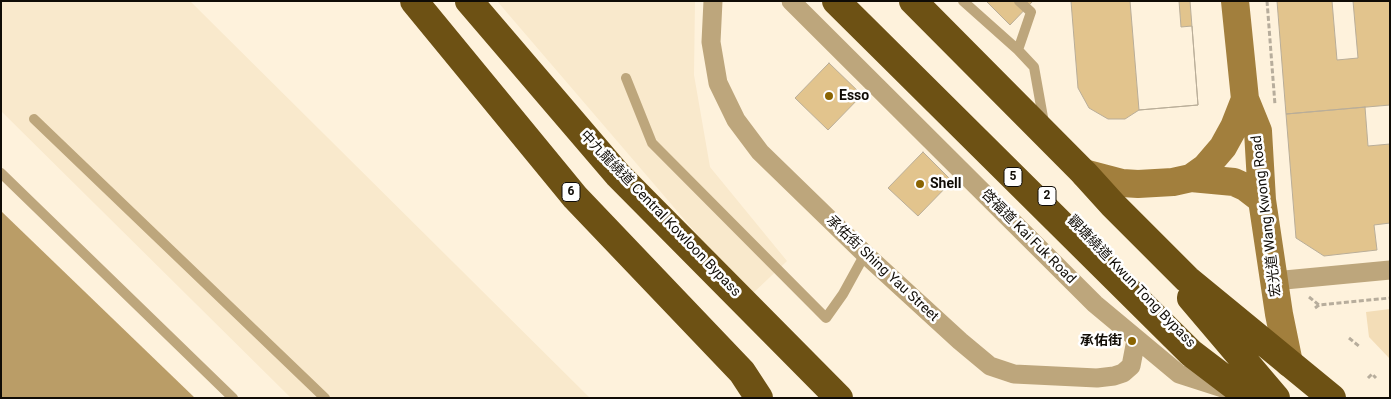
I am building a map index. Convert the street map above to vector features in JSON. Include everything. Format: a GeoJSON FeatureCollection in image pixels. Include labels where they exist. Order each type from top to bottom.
{"type":"FeatureCollection","features":[{"type":"Feature","properties":{"kind":"highway","name":"6"},"geometry":{"type":"LineString","coordinates":[[414,1],[575,196],[742,372],[759,398]]}},
{"type":"Feature","properties":{"kind":"highway","name":"中九龍繞道 Central Kowloon Bypass"},"geometry":{"type":"LineString","coordinates":[[468,1],[618,175],[839,398]]}},
{"type":"Feature","properties":{"kind":"highway","name":"5"},"geometry":{"type":"LineString","coordinates":[[836,1],[1191,353],[1244,397]]}},
{"type":"Feature","properties":{"kind":"highway","name":"觀塘繞道 Kwun Tong Bypass"},"geometry":{"type":"LineString","coordinates":[[849,1],[1127,275],[1244,397]]}},
{"type":"Feature","properties":{"kind":"highway","name":"2"},"geometry":{"type":"LineString","coordinates":[[892,1],[1154,258],[1237,350],[1276,398]]}},
{"type":"Feature","properties":{"kind":"highway"},"geometry":{"type":"LineString","coordinates":[[913,1],[1187,279],[1332,398]]}},
{"type":"Feature","properties":{"kind":"main road","name":"宏光道 Wang Kwong Road"},"geometry":{"type":"LineString","coordinates":[[1235,1],[1245,99],[1258,131],[1262,200],[1289,363]]}},
{"type":"Feature","properties":{"kind":"main road","name":"宏光道 Wang Kwong Road"},"geometry":{"type":"LineString","coordinates":[[1084,173],[1122,183],[1138,184],[1173,182],[1191,178],[1205,168],[1223,147],[1234,127],[1245,99]]}},
{"type":"Feature","properties":{"kind":"main road"},"geometry":{"type":"LineString","coordinates":[[1191,178],[1234,182],[1262,200]]}},
{"type":"Feature","properties":{"kind":"street","name":"啓福道 Kai Fuk Road"},"geometry":{"type":"LineString","coordinates":[[791,1],[1095,304],[1136,340],[1179,374],[1244,397]]}},
{"type":"Feature","properties":{"kind":"street","name":"承佑街 Shing Yau Street"},"geometry":{"type":"LineString","coordinates":[[717,6],[711,42],[718,83],[736,120],[760,152],[865,254],[990,366],[1014,374],[1097,378],[1114,376],[1123,373],[1131,366],[1136,340]]}},
{"type":"Feature","properties":{"kind":"street"},"geometry":{"type":"LineString","coordinates":[[1274,281],[1390,270]]}},
{"type":"Feature","properties":{"kind":"lane"},"geometry":{"type":"LineString","coordinates":[[963,1],[1018,50],[1034,67],[1046,134]]}},
{"type":"Feature","properties":{"kind":"lane"},"geometry":{"type":"LineString","coordinates":[[1018,50],[1031,12],[1019,1]]}},
{"type":"Feature","properties":{"kind":"lane"},"geometry":{"type":"LineString","coordinates":[[626,78],[652,143],[826,318],[843,294],[865,254]]}},
{"type":"Feature","properties":{"kind":"lane"},"geometry":{"type":"LineString","coordinates":[[34,119],[325,398]]}},
{"type":"Feature","properties":{"kind":"lane"},"geometry":{"type":"LineString","coordinates":[[1,173],[233,398]]}},
{"type":"Feature","properties":{"kind":"path"},"geometry":{"type":"LineString","coordinates":[[1315,308],[1319,305],[1390,298]]}},
{"type":"Feature","properties":{"kind":"path"},"geometry":{"type":"LineString","coordinates":[[1349,338],[1360,347]]}},
{"type":"Feature","properties":{"kind":"path"},"geometry":{"type":"LineString","coordinates":[[1368,378],[1372,374],[1376,378]]}},
{"type":"Feature","properties":{"kind":"shaded area"},"geometry":{"type":"Polygon","coordinates":[[[1,1],[190,1],[590,398],[291,398],[1,111],[1,1]]]}},
{"type":"Feature","properties":{"kind":"shaded area"},"geometry":{"type":"Polygon","coordinates":[[[497,1],[695,1],[694,75],[710,167],[787,261],[750,296],[497,1]]]}},
{"type":"Feature","properties":{"kind":"shaded area"},"geometry":{"type":"Polygon","coordinates":[[[1,211],[195,398],[1,398],[1,211]]]}},
{"type":"Feature","properties":{"kind":"shaded area"},"geometry":{"type":"Polygon","coordinates":[[[1390,309],[1390,359],[1369,337],[1366,312],[1390,309]]]}},
{"type":"Feature","properties":{"kind":"building"},"geometry":{"type":"Polygon","coordinates":[[[986,1],[1033,1],[1010,25],[986,1]]]}},
{"type":"Feature","properties":{"kind":"building"},"geometry":{"type":"Polygon","coordinates":[[[1071,1],[1190,1],[1198,105],[1139,110],[1125,119],[1108,119],[1089,108],[1078,88],[1071,1]]]}},
{"type":"Feature","properties":{"kind":"building"},"geometry":{"type":"Polygon","coordinates":[[[1130,1],[1179,1],[1181,27],[1192,26],[1198,105],[1139,110],[1130,1]]]}},
{"type":"Feature","properties":{"kind":"building"},"geometry":{"type":"Polygon","coordinates":[[[1277,1],[1332,1],[1337,60],[1358,58],[1353,1],[1390,1],[1390,105],[1286,114],[1277,1]]]}},
{"type":"Feature","properties":{"kind":"building","name":"Esso"},"geometry":{"type":"Polygon","coordinates":[[[829,63],[862,95],[828,130],[795,98],[829,63]]]}},
{"type":"Feature","properties":{"kind":"building"},"geometry":{"type":"Polygon","coordinates":[[[1365,107],[1368,146],[1390,144],[1390,223],[1374,225],[1377,250],[1324,256],[1296,238],[1286,114],[1365,107]]]}},
{"type":"Feature","properties":{"kind":"building","name":"Shell"},"geometry":{"type":"Polygon","coordinates":[[[923,152],[952,181],[918,216],[888,188],[923,152]]]}},
{"type":"Feature","properties":{"kind":"place","name":"Esso"},"geometry":{"type":"Point","coordinates":[829,96]}},
{"type":"Feature","properties":{"kind":"place","name":"Shell"},"geometry":{"type":"Point","coordinates":[920,184]}},
{"type":"Feature","properties":{"kind":"place","name":"承佑街"},"geometry":{"type":"Point","coordinates":[1132,341]}}]}
